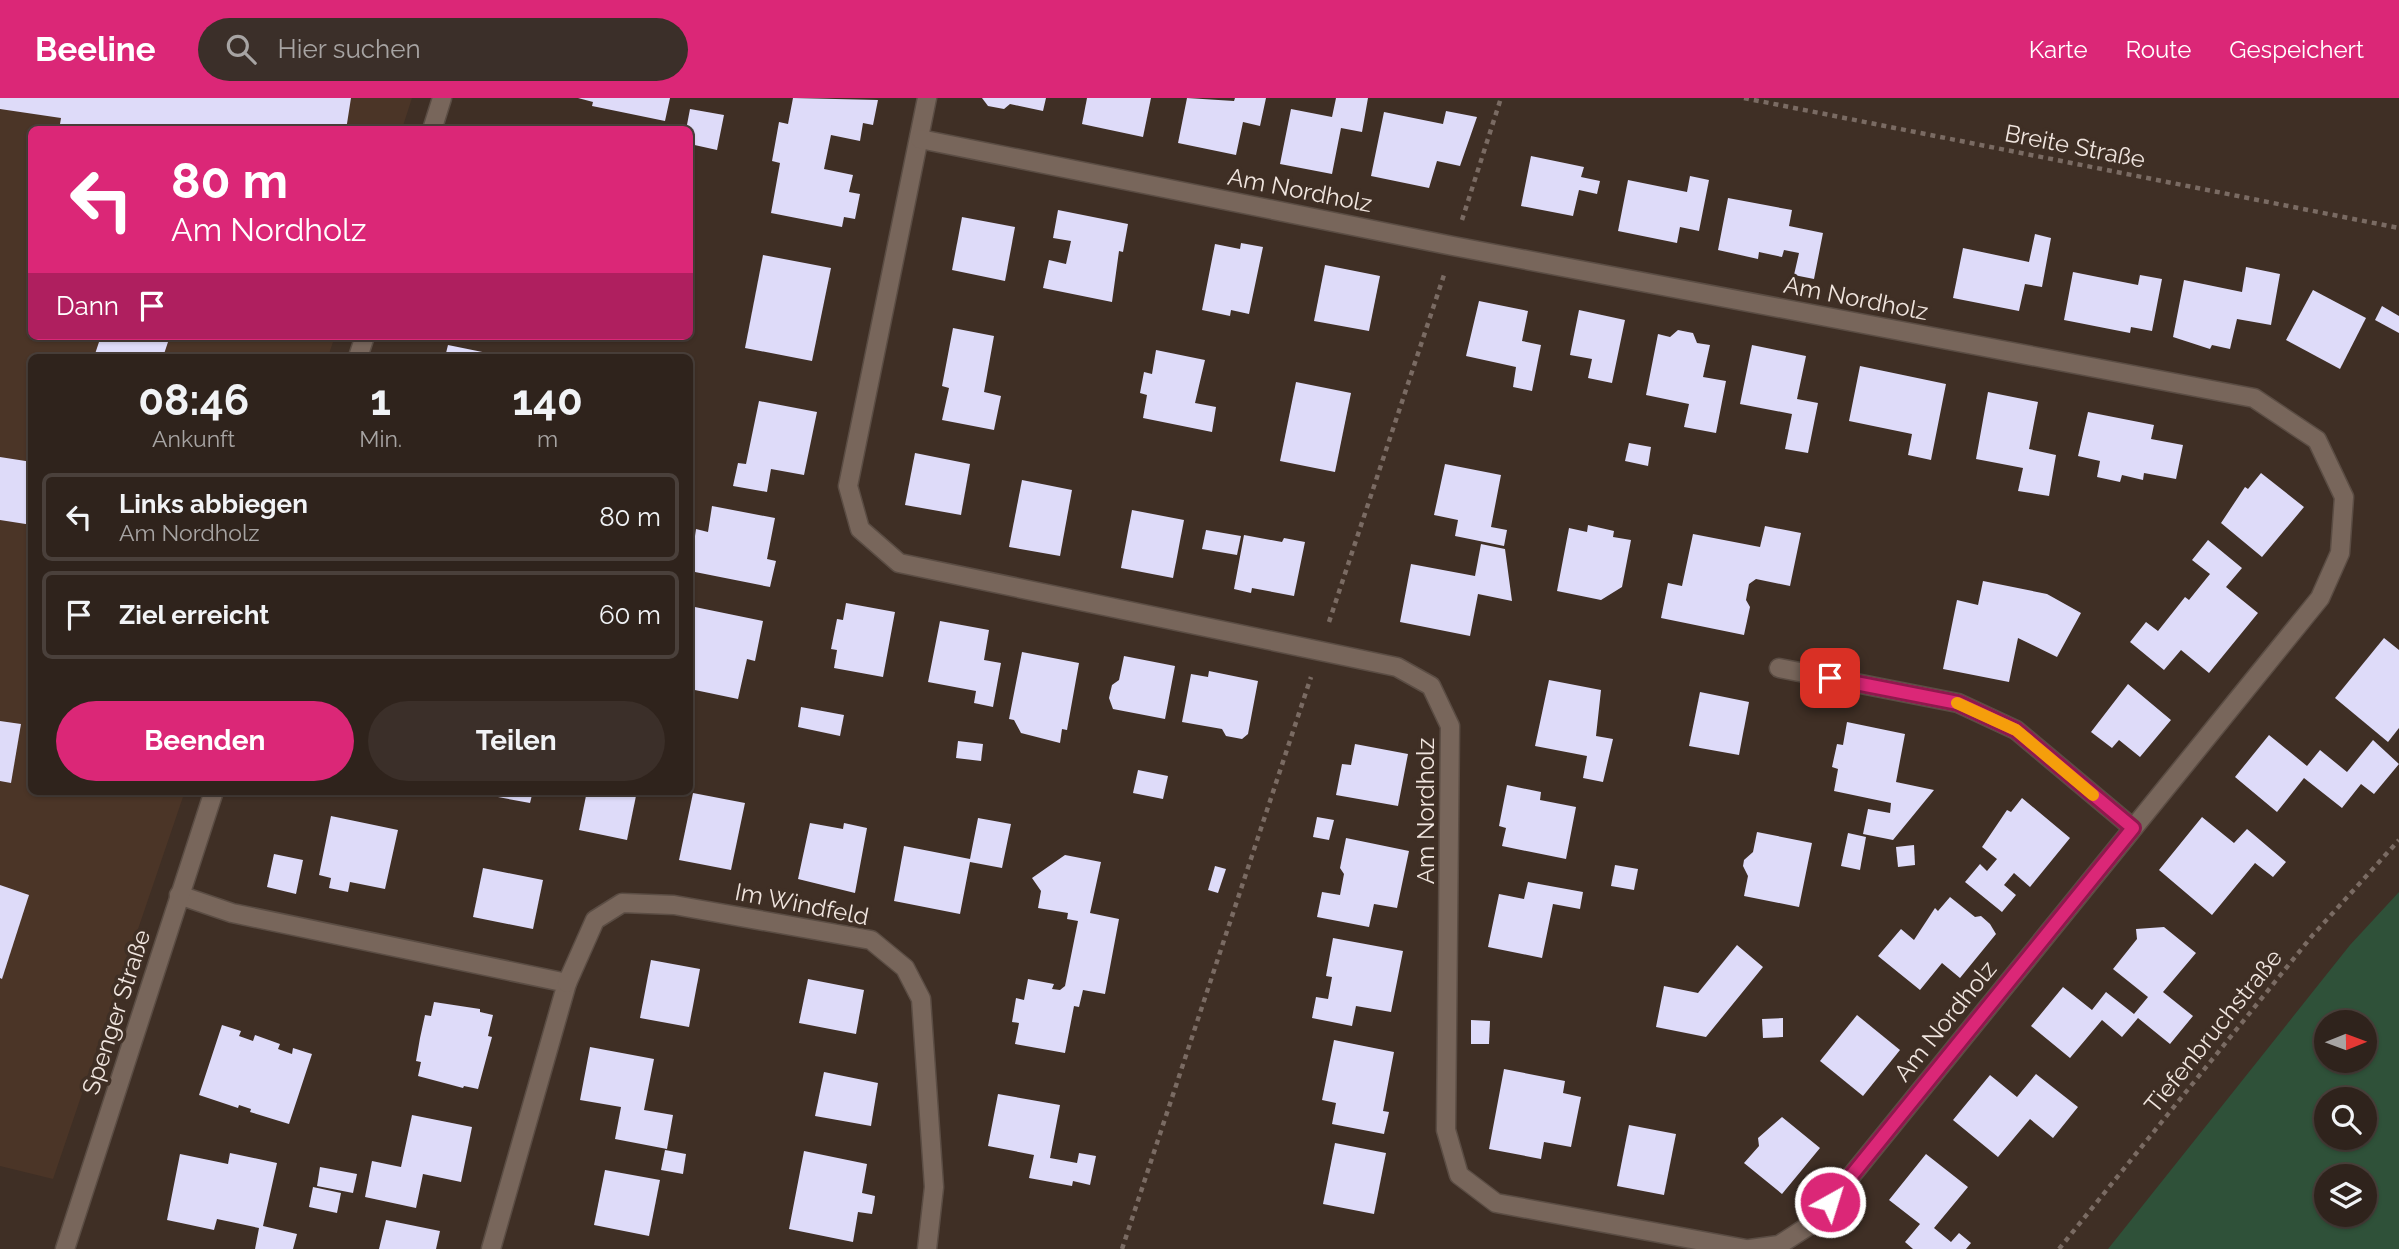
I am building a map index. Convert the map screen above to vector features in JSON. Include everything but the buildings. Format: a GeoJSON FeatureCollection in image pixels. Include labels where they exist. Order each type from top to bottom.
{"type":"FeatureCollection","features":[{"type":"Feature","properties":{"kind":"street"},"geometry":{"type":"LineString","coordinates":[[433,126],[442,98]]}},
{"type":"Feature","properties":{"kind":"street","name":"Am Nordholz"},"geometry":{"type":"LineString","coordinates":[[920,139],[1467,248],[2254,398],[2317,440],[2344,497],[2340,553],[2320,598],[1813,1223],[1779,1245],[1748,1249],[1496,1203],[1459,1175],[1447,1130],[1450,726],[1431,686],[1397,667],[1320,649],[900,563],[860,529],[848,486],[927,98]]}},
{"type":"Feature","properties":{"kind":"street"},"geometry":{"type":"LineString","coordinates":[[1779,668],[1958,703],[2016,730],[2133,828]]}},
{"type":"Feature","properties":{"kind":"street","name":"Spenger Straße"},"geometry":{"type":"LineString","coordinates":[[65,1249],[213,795]]}},
{"type":"Feature","properties":{"kind":"street"},"geometry":{"type":"LineString","coordinates":[[180,895],[232,913],[567,983]]}},
{"type":"Feature","properties":{"kind":"street","name":"Im Windfeld"},"geometry":{"type":"LineString","coordinates":[[491,1249],[567,983],[594,920],[622,904],[674,905],[871,940],[905,968],[921,999],[934,1187],[927,1249]]}},
{"type":"Feature","properties":{"kind":"path","name":"Breite Straße"},"geometry":{"type":"LineString","coordinates":[[1744,98],[2399,228]]}},
{"type":"Feature","properties":{"kind":"path","name":"Tiefenbruchstraße"},"geometry":{"type":"LineString","coordinates":[[2059,1249],[2312,936],[2399,839]]}},
{"type":"Feature","properties":{"kind":"shaded area"},"geometry":{"type":"Polygon","coordinates":[[[0,98],[412,98],[403,126],[28,126],[28,340],[334,340],[329,354],[28,354],[28,795],[184,795],[53,1179],[0,1166],[0,98]]]}},
{"type":"Feature","properties":{"kind":"green space"},"geometry":{"type":"Polygon","coordinates":[[[2399,892],[2399,1249],[2108,1249],[2350,945],[2399,892]]]}},
{"type":"Feature","properties":{"kind":"slow traffic"},"geometry":{"type":"LineString","coordinates":[[1957,703],[2016,730],[2093,795]]}},
{"type":"Feature","properties":{"kind":"route"},"geometry":{"type":"LineString","coordinates":[[1830,678],[1958,703],[2016,730],[2133,828],[1830,1202]]}}]}
